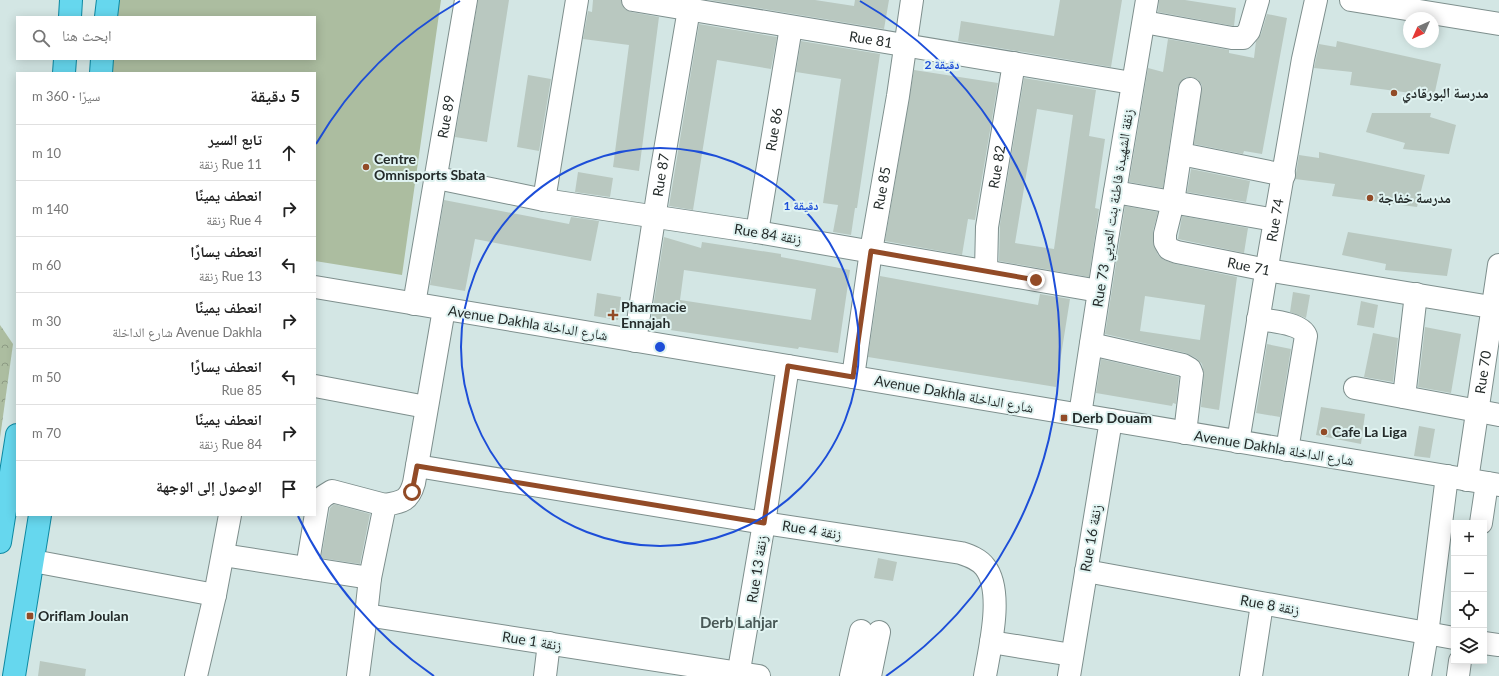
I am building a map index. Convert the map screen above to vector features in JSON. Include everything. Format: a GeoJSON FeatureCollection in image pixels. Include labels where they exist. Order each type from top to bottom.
{"type":"FeatureCollection","features":[{"type":"Feature","properties":{"kind":"main road"},"geometry":{"type":"LineString","coordinates":[[70,16],[71,0]]}},
{"type":"Feature","properties":{"kind":"main road"},"geometry":{"type":"LineString","coordinates":[[106,16],[108,0]]}},
{"type":"Feature","properties":{"kind":"main road"},"geometry":{"type":"LineString","coordinates":[[64,72],[66,60]]}},
{"type":"Feature","properties":{"kind":"main road"},"geometry":{"type":"LineString","coordinates":[[101,72],[102,60]]}},
{"type":"Feature","properties":{"kind":"main road"},"geometry":{"type":"LineString","coordinates":[[0,542],[16,441]]}},
{"type":"Feature","properties":{"kind":"main road"},"geometry":{"type":"LineString","coordinates":[[14,676],[40,516]]}},
{"type":"Feature","properties":{"kind":"street","name":"Rue 89"},"geometry":{"type":"LineString","coordinates":[[414,304],[437,178],[466,0]]}},
{"type":"Feature","properties":{"kind":"street"},"geometry":{"type":"LineString","coordinates":[[544,200],[577,0]]}},
{"type":"Feature","properties":{"kind":"street","name":"Rue 81"},"geometry":{"type":"LineString","coordinates":[[633,0],[1132,83]]}},
{"type":"Feature","properties":{"kind":"street","name":"Rue 85"},"geometry":{"type":"LineString","coordinates":[[853,377],[871,251],[898,96],[912,0]]}},
{"type":"Feature","properties":{"kind":"street","name":"Rue 73 زنقة الشهيدة فاطنة بنت العربي"},"geometry":{"type":"LineString","coordinates":[[1080,415],[1114,192],[1147,0]]}},
{"type":"Feature","properties":{"kind":"street"},"geometry":{"type":"LineString","coordinates":[[1144,22],[1232,38],[1243,38],[1249,32],[1258,0]]}},
{"type":"Feature","properties":{"kind":"street","name":"Rue 74"},"geometry":{"type":"LineString","coordinates":[[1238,442],[1275,220],[1316,0]]}},
{"type":"Feature","properties":{"kind":"street"},"geometry":{"type":"LineString","coordinates":[[1365,1],[1499,24]]}},
{"type":"Feature","properties":{"kind":"street","name":"Rue 87"},"geometry":{"type":"LineString","coordinates":[[635,341],[689,9]]}},
{"type":"Feature","properties":{"kind":"street","name":"Rue 86"},"geometry":{"type":"LineString","coordinates":[[757,232],[791,27]]}},
{"type":"Feature","properties":{"kind":"street","name":"Rue 82"},"geometry":{"type":"LineString","coordinates":[[986,271],[987,226],[1014,63]]}},
{"type":"Feature","properties":{"kind":"street","name":"Rue 71"},"geometry":{"type":"LineString","coordinates":[[1190,89],[1173,202],[1165,234],[1165,242],[1169,248],[1177,252],[1267,270],[1491,307]]}},
{"type":"Feature","properties":{"kind":"street"},"geometry":{"type":"LineString","coordinates":[[1181,154],[1284,175]]}},
{"type":"Feature","properties":{"kind":"street","name":"Rue 84 زنقة"},"geometry":{"type":"LineString","coordinates":[[437,178],[544,200],[757,232],[1099,291]]}},
{"type":"Feature","properties":{"kind":"street"},"geometry":{"type":"LineString","coordinates":[[1114,192],[1275,220]]}},
{"type":"Feature","properties":{"kind":"street","name":"Rue 70"},"geometry":{"type":"LineString","coordinates":[[1475,481],[1476,410],[1491,307],[1499,265]]}},
{"type":"Feature","properties":{"kind":"street","name":"Avenue Dakhla شارع الداخلة"},"geometry":{"type":"LineString","coordinates":[[316,287],[1475,481]]}},
{"type":"Feature","properties":{"kind":"street"},"geometry":{"type":"LineString","coordinates":[[1404,397],[1416,294]]}},
{"type":"Feature","properties":{"kind":"street"},"geometry":{"type":"LineString","coordinates":[[316,514],[318,502],[332,491],[385,505],[403,501],[412,492],[444,309]]}},
{"type":"Feature","properties":{"kind":"street"},"geometry":{"type":"LineString","coordinates":[[1258,318],[1298,327],[1304,331],[1306,336],[1287,450]]}},
{"type":"Feature","properties":{"kind":"street"},"geometry":{"type":"LineString","coordinates":[[1091,344],[1183,365],[1190,369],[1192,374],[1185,433]]}},
{"type":"Feature","properties":{"kind":"street","name":"Rue 13 زنقة"},"geometry":{"type":"LineString","coordinates":[[745,675],[764,523],[788,366]]}},
{"type":"Feature","properties":{"kind":"street"},"geometry":{"type":"LineString","coordinates":[[316,386],[426,407]]}},
{"type":"Feature","properties":{"kind":"street"},"geometry":{"type":"LineString","coordinates":[[1355,388],[1499,415]]}},
{"type":"Feature","properties":{"kind":"street","name":"Rue 16 زنقة"},"geometry":{"type":"LineString","coordinates":[[1070,666],[1111,420]]}},
{"type":"Feature","properties":{"kind":"street","name":"Rue 4 زنقة"},"geometry":{"type":"LineString","coordinates":[[417,466],[764,523],[961,553],[975,558],[985,566],[991,578],[995,594],[991,642]]}},
{"type":"Feature","properties":{"kind":"street"},"geometry":{"type":"LineString","coordinates":[[1475,481],[1481,520]]}},
{"type":"Feature","properties":{"kind":"street"},"geometry":{"type":"LineString","coordinates":[[1420,676],[1427,634],[1475,481]]}},
{"type":"Feature","properties":{"kind":"street"},"geometry":{"type":"LineString","coordinates":[[358,676],[370,578],[385,505]]}},
{"type":"Feature","properties":{"kind":"street"},"geometry":{"type":"LineString","coordinates":[[196,676],[215,595],[230,516]]}},
{"type":"Feature","properties":{"kind":"street"},"geometry":{"type":"LineString","coordinates":[[307,568],[316,516]]}},
{"type":"Feature","properties":{"kind":"street"},"geometry":{"type":"LineString","coordinates":[[223,555],[370,578]]}},
{"type":"Feature","properties":{"kind":"street"},"geometry":{"type":"LineString","coordinates":[[33,560],[215,595]]}},
{"type":"Feature","properties":{"kind":"street","name":"Rue 8 زنقة"},"geometry":{"type":"LineString","coordinates":[[1086,571],[1451,638]]}},
{"type":"Feature","properties":{"kind":"street"},"geometry":{"type":"LineString","coordinates":[[1250,676],[1262,604]]}},
{"type":"Feature","properties":{"kind":"street","name":"Rue 1 زنقة"},"geometry":{"type":"LineString","coordinates":[[366,615],[745,675]]}},
{"type":"Feature","properties":{"kind":"street"},"geometry":{"type":"LineString","coordinates":[[851,676],[870,632],[870,676]]}},
{"type":"Feature","properties":{"kind":"street"},"geometry":{"type":"LineString","coordinates":[[985,676],[991,642],[1070,666]]}},
{"type":"Feature","properties":{"kind":"street"},"geometry":{"type":"LineString","coordinates":[[1487,643],[1499,645]]}},
{"type":"Feature","properties":{"kind":"street"},"geometry":{"type":"LineString","coordinates":[[545,676],[549,644]]}},
{"type":"Feature","properties":{"kind":"street"},"geometry":{"type":"LineString","coordinates":[[1458,676],[1460,664]]}},
{"type":"Feature","properties":{"kind":"green space","name":"Centre Omnisports Sbata"},"geometry":{"type":"Polygon","coordinates":[[[117,0],[441,0],[402,275],[316,261],[316,72],[110,72],[111,60],[316,60],[316,16],[116,16],[117,0]]]}},
{"type":"Feature","properties":{"kind":"green space"},"geometry":{"type":"Polygon","coordinates":[[[0,325],[13,344],[0,438],[0,325]]]}},
{"type":"Feature","properties":{"kind":"building"},"geometry":{"type":"Polygon","coordinates":[[[478,0],[509,0],[487,142],[455,137],[478,0]]]}},
{"type":"Feature","properties":{"kind":"building"},"geometry":{"type":"Polygon","coordinates":[[[593,0],[621,0],[625,9],[631,12],[659,17],[639,171],[613,167],[629,45],[583,39],[588,11],[592,12],[593,0]]]}},
{"type":"Feature","properties":{"kind":"building"},"geometry":{"type":"Polygon","coordinates":[[[709,0],[815,0],[854,6],[855,0],[889,0],[884,29],[709,0]]]}},
{"type":"Feature","properties":{"kind":"building"},"geometry":{"type":"Polygon","coordinates":[[[1060,0],[1122,0],[1111,67],[958,41],[961,21],[1054,36],[1060,0]]]}},
{"type":"Feature","properties":{"kind":"building"},"geometry":{"type":"Polygon","coordinates":[[[1159,0],[1185,0],[1236,8],[1234,26],[1158,12],[1159,0]]]}},
{"type":"Feature","properties":{"kind":"building"},"geometry":{"type":"Polygon","coordinates":[[[1267,14],[1287,18],[1262,154],[1244,151],[1243,154],[1194,144],[1202,85],[1197,79],[1186,77],[1181,81],[1178,87],[1163,188],[1129,182],[1148,68],[1163,72],[1168,39],[1229,50],[1229,53],[1254,58],[1256,41],[1261,34],[1267,14]]]}},
{"type":"Feature","properties":{"kind":"building"},"geometry":{"type":"Polygon","coordinates":[[[699,24],[777,37],[771,69],[717,60],[693,210],[669,206],[699,24]]]}},
{"type":"Feature","properties":{"kind":"building"},"geometry":{"type":"Polygon","coordinates":[[[801,41],[880,54],[857,208],[855,208],[851,235],[833,232],[838,205],[823,203],[841,79],[796,72],[801,41]]]}},
{"type":"Feature","properties":{"kind":"building"},"geometry":{"type":"Polygon","coordinates":[[[1337,41],[1441,64],[1434,96],[1350,85],[1352,72],[1314,68],[1319,44],[1336,47],[1337,41]]]}},
{"type":"Feature","properties":{"kind":"building"},"geometry":{"type":"Polygon","coordinates":[[[914,70],[998,83],[975,220],[968,219],[962,255],[885,241],[914,70]]]}},
{"type":"Feature","properties":{"kind":"building"},"geometry":{"type":"Polygon","coordinates":[[[528,75],[551,79],[539,151],[517,147],[528,75]]]}},
{"type":"Feature","properties":{"kind":"building"},"geometry":{"type":"Polygon","coordinates":[[[1024,78],[1096,90],[1089,136],[1105,139],[1095,208],[1099,209],[1089,277],[999,261],[1000,224],[1024,78]],[[1037,109],[1015,243],[1054,249],[1073,115],[1037,109]]]}},
{"type":"Feature","properties":{"kind":"building"},"geometry":{"type":"Polygon","coordinates":[[[1372,113],[1431,113],[1430,117],[1456,125],[1449,154],[1403,149],[1405,143],[1366,132],[1372,113]]]}},
{"type":"Feature","properties":{"kind":"building"},"geometry":{"type":"Polygon","coordinates":[[[1319,152],[1425,175],[1417,207],[1332,196],[1335,184],[1295,179],[1299,155],[1319,158],[1319,152]]]}},
{"type":"Feature","properties":{"kind":"building"},"geometry":{"type":"Polygon","coordinates":[[[1191,169],[1250,181],[1246,202],[1187,192],[1191,169]]]}},
{"type":"Feature","properties":{"kind":"building"},"geometry":{"type":"Polygon","coordinates":[[[578,172],[613,178],[610,197],[575,192],[578,172]]]}},
{"type":"Feature","properties":{"kind":"building"},"geometry":{"type":"Polygon","coordinates":[[[444,200],[569,224],[571,217],[599,221],[591,261],[475,239],[465,291],[430,285],[444,200]]]}},
{"type":"Feature","properties":{"kind":"building"},"geometry":{"type":"Polygon","coordinates":[[[1125,206],[1158,212],[1153,231],[1153,242],[1158,255],[1164,260],[1175,264],[1237,277],[1219,410],[1201,407],[1204,375],[1202,364],[1196,358],[1186,353],[1105,334],[1125,206]],[[1145,296],[1140,331],[1200,340],[1205,305],[1145,296]]]}},
{"type":"Feature","properties":{"kind":"building"},"geometry":{"type":"Polygon","coordinates":[[[1182,216],[1248,228],[1244,253],[1178,239],[1182,216]]]}},
{"type":"Feature","properties":{"kind":"building"},"geometry":{"type":"Polygon","coordinates":[[[1348,232],[1452,249],[1447,276],[1385,270],[1386,264],[1342,255],[1348,232]]]}},
{"type":"Feature","properties":{"kind":"building"},"geometry":{"type":"Polygon","coordinates":[[[664,237],[701,248],[702,242],[781,254],[781,257],[850,270],[838,353],[799,347],[798,349],[650,327],[664,237]],[[684,270],[680,300],[811,320],[816,289],[684,270]]]}},
{"type":"Feature","properties":{"kind":"building"},"geometry":{"type":"Polygon","coordinates":[[[880,276],[1038,305],[1040,294],[1070,299],[1056,387],[868,357],[880,276]]]}},
{"type":"Feature","properties":{"kind":"building"},"geometry":{"type":"Polygon","coordinates":[[[1293,292],[1310,295],[1306,318],[1290,312],[1293,292]]]}},
{"type":"Feature","properties":{"kind":"building"},"geometry":{"type":"Polygon","coordinates":[[[597,293],[621,297],[618,320],[594,316],[597,293]]]}},
{"type":"Feature","properties":{"kind":"building"},"geometry":{"type":"Polygon","coordinates":[[[1361,301],[1378,305],[1374,328],[1357,325],[1361,301]]]}},
{"type":"Feature","properties":{"kind":"building"},"geometry":{"type":"Polygon","coordinates":[[[1425,327],[1461,334],[1451,393],[1418,387],[1425,327]]]}},
{"type":"Feature","properties":{"kind":"building"},"geometry":{"type":"Polygon","coordinates":[[[1373,333],[1398,338],[1393,382],[1364,377],[1373,333]]]}},
{"type":"Feature","properties":{"kind":"building"},"geometry":{"type":"Polygon","coordinates":[[[1267,344],[1291,349],[1280,417],[1256,413],[1267,344]]]}},
{"type":"Feature","properties":{"kind":"building"},"geometry":{"type":"Polygon","coordinates":[[[1101,359],[1179,377],[1176,404],[1173,403],[1172,406],[1096,393],[1101,359]]]}},
{"type":"Feature","properties":{"kind":"building"},"geometry":{"type":"Polygon","coordinates":[[[1321,407],[1365,414],[1361,444],[1316,435],[1321,407]]]}},
{"type":"Feature","properties":{"kind":"building"},"geometry":{"type":"Polygon","coordinates":[[[1419,426],[1435,429],[1430,458],[1414,456],[1419,426]]]}},
{"type":"Feature","properties":{"kind":"building"},"geometry":{"type":"Polygon","coordinates":[[[334,504],[370,514],[360,564],[321,558],[330,508],[334,504]]]}},
{"type":"Feature","properties":{"kind":"building"},"geometry":{"type":"Polygon","coordinates":[[[878,558],[897,562],[893,581],[874,578],[878,558]]]}},
{"type":"Feature","properties":{"kind":"building"},"geometry":{"type":"Polygon","coordinates":[[[40,661],[86,669],[85,676],[38,676],[40,661]]]}},
{"type":"Feature","properties":{"kind":"place","name":"مدرسة البورقادي"},"geometry":{"type":"Point","coordinates":[1394,93]}},
{"type":"Feature","properties":{"kind":"place","name":"Centre Omnisports Sbata"},"geometry":{"type":"Point","coordinates":[366,167]}},
{"type":"Feature","properties":{"kind":"place","name":"مدرسة خفاجة"},"geometry":{"type":"Point","coordinates":[1370,198]}},
{"type":"Feature","properties":{"kind":"place","name":"Pharmacie Ennajah"},"geometry":{"type":"Point","coordinates":[613,315]}},
{"type":"Feature","properties":{"kind":"place","name":"Derb Douam"},"geometry":{"type":"Point","coordinates":[1064,418]}},
{"type":"Feature","properties":{"kind":"place","name":"Cafe La Liga"},"geometry":{"type":"Point","coordinates":[1324,432]}},
{"type":"Feature","properties":{"kind":"place","name":"Oriflam Joulan"},"geometry":{"type":"Point","coordinates":[30,616]}},
{"type":"Feature","properties":{"kind":"district","name":"Derb Lahjar"},"geometry":{"type":"Point","coordinates":[739,623]}},
{"type":"Feature","properties":{"kind":"route"},"geometry":{"type":"LineString","coordinates":[[412,492],[417,466],[764,523],[788,366],[853,377],[871,251],[1036,280]]}}]}
